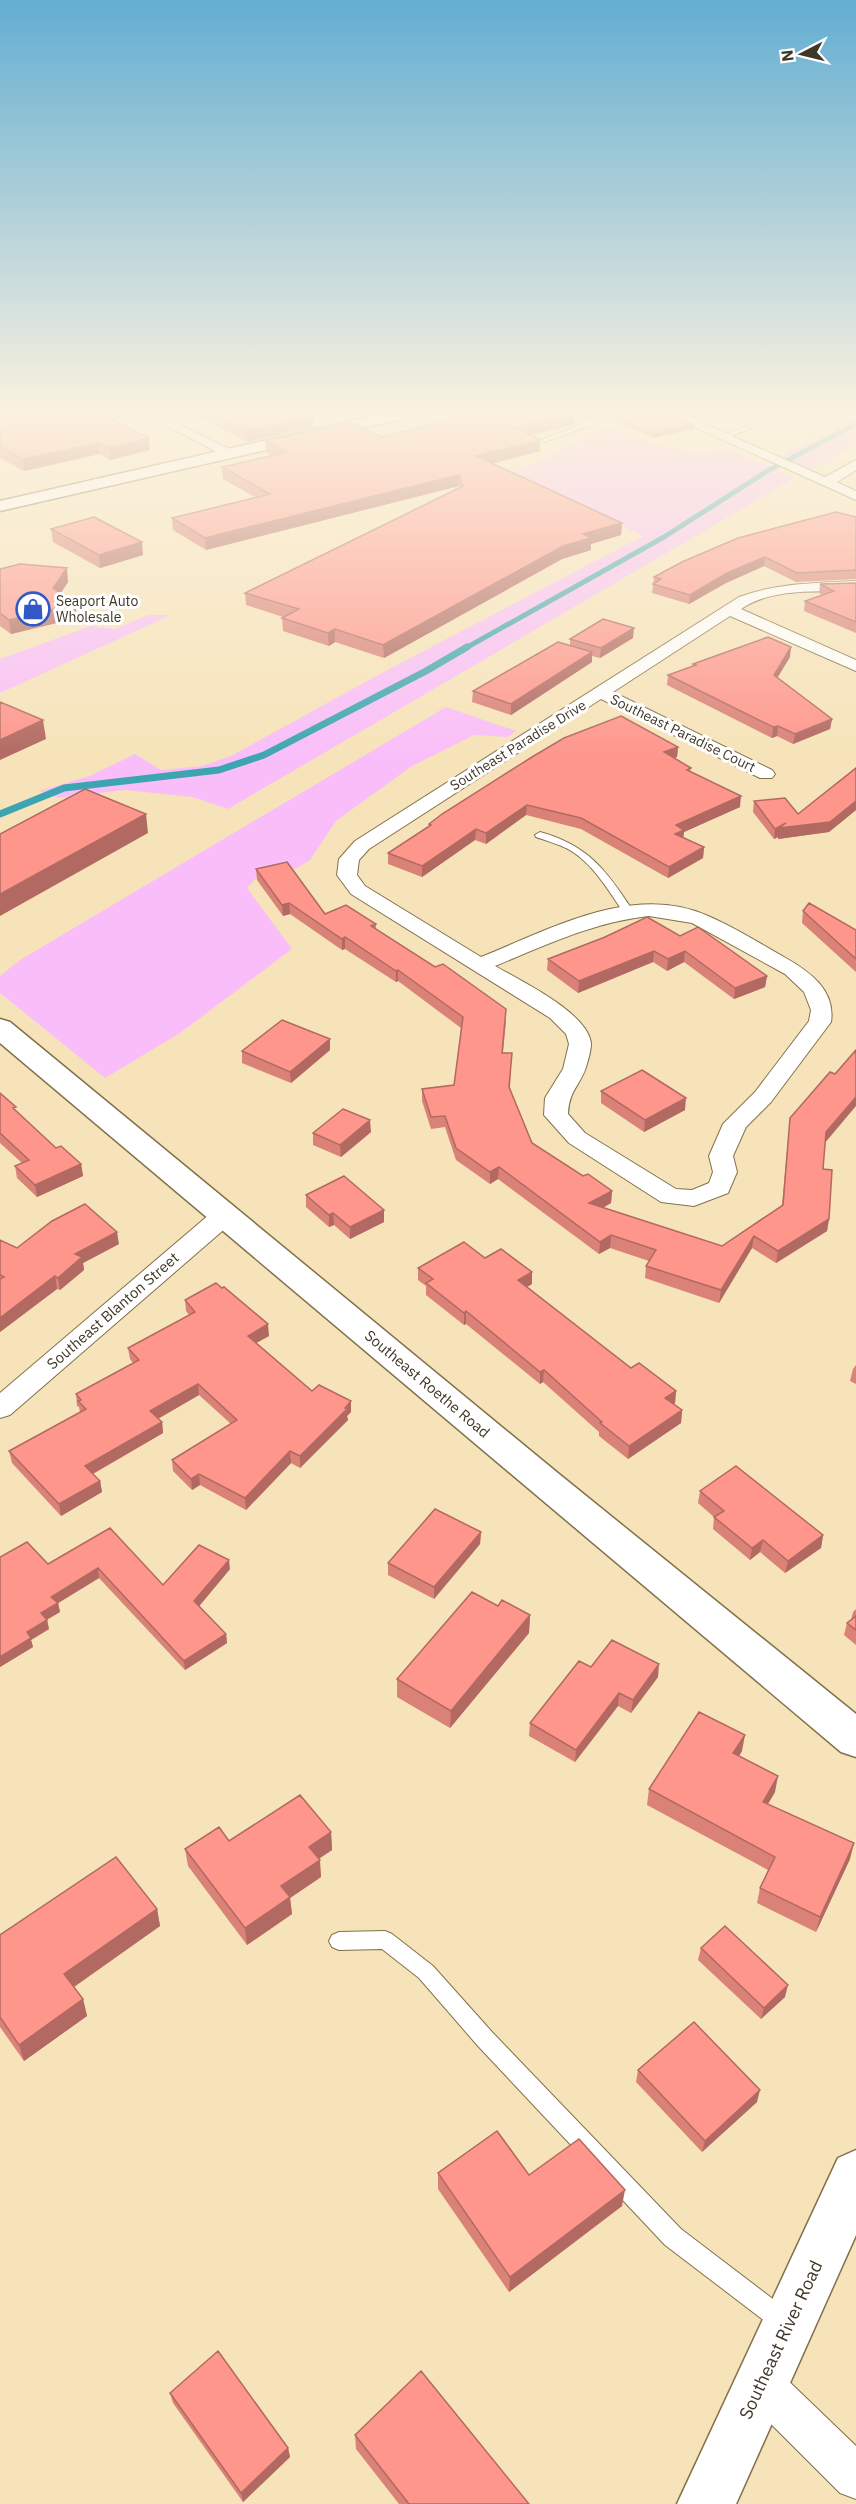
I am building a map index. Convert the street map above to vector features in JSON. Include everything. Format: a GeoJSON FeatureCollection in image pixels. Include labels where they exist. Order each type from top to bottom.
{"type":"FeatureCollection","features":[{"type":"Feature","properties":{"kind":"street","name":"Southeast Paradise Drive"},"geometry":{"type":"LineString","coordinates":[[479,965],[601,917],[628,911],[675,913],[699,919],[792,970],[814,989],[822,1011],[820,1022],[763,1097],[735,1124],[721,1156],[725,1172],[718,1188],[694,1198],[670,1196],[577,1138],[556,1115],[557,1098],[574,1069],[580,1044],[576,1032],[558,1013],[479,965],[358,890],[347,874],[349,859],[362,845],[744,600],[767,592],[795,588],[856,586]]}},
{"type":"Feature","properties":{"kind":"street"},"geometry":{"type":"LineString","coordinates":[[731,610],[856,666]]}},
{"type":"Feature","properties":{"kind":"street","name":"Southeast Paradise Court"},"geometry":{"type":"LineString","coordinates":[[600,693],[617,699],[766,774]]}},
{"type":"Feature","properties":{"kind":"street","name":"Southeast Roethe Road"},"geometry":{"type":"LineString","coordinates":[[0,1028],[226,1214],[537,1476],[856,1738]]}},
{"type":"Feature","properties":{"kind":"street","name":"Southeast Blanton Street"},"geometry":{"type":"LineString","coordinates":[[0,1408],[226,1214]]}},
{"type":"Feature","properties":{"kind":"street","name":"Southeast River Road"},"geometry":{"type":"LineString","coordinates":[[706,2504],[856,2176]]}},
{"type":"Feature","properties":{"kind":"street"},"geometry":{"type":"LineString","coordinates":[[761,2384],[856,2477]]}},
{"type":"Feature","properties":{"kind":"lane"},"geometry":{"type":"LineString","coordinates":[[540,835],[572,847],[581,853],[615,891],[628,911]]}},
{"type":"Feature","properties":{"kind":"lane"},"geometry":{"type":"LineString","coordinates":[[339,1941],[385,1940],[426,1972],[485,2039],[673,2237],[788,2325]]}},
{"type":"Feature","properties":{"kind":"shaded area"},"geometry":{"type":"Polygon","coordinates":[[[626,528],[710,528],[228,809],[192,797],[125,790],[58,798],[39,791],[90,776],[135,754],[161,770],[202,766],[231,756],[380,674],[643,536],[626,528]]]}},
{"type":"Feature","properties":{"kind":"shaded area"},"geometry":{"type":"Polygon","coordinates":[[[149,615],[171,615],[0,693],[0,659],[91,626],[115,629],[149,615]]]}},
{"type":"Feature","properties":{"kind":"shaded area"},"geometry":{"type":"Polygon","coordinates":[[[446,707],[516,731],[508,737],[474,735],[412,766],[336,821],[310,860],[295,869],[258,876],[247,888],[292,949],[180,1033],[105,1078],[0,993],[0,976],[20,960],[446,707]]]}},
{"type":"Feature","properties":{"kind":"building"},"geometry":{"type":"Polygon","coordinates":[[[115,528],[142,542],[99,555],[51,529],[115,528]]]}},
{"type":"Feature","properties":{"kind":"building"},"geometry":{"type":"Polygon","coordinates":[[[188,528],[246,528],[205,538],[188,528]]]}},
{"type":"Feature","properties":{"kind":"building"},"geometry":{"type":"Polygon","coordinates":[[[378,528],[605,528],[583,534],[591,538],[563,546],[383,645],[335,629],[328,633],[282,618],[299,609],[245,593],[378,528]]]}},
{"type":"Feature","properties":{"kind":"building"},"geometry":{"type":"Polygon","coordinates":[[[776,528],[856,528],[856,570],[797,573],[765,557],[727,573],[690,595],[653,584],[661,579],[654,577],[682,562],[738,538],[776,528]]]}},
{"type":"Feature","properties":{"kind":"building","name":"Seaport Auto Wholesale"},"geometry":{"type":"Polygon","coordinates":[[[20,564],[67,568],[53,588],[75,604],[9,620],[0,613],[0,569],[20,564]]]}},
{"type":"Feature","properties":{"kind":"building"},"geometry":{"type":"Polygon","coordinates":[[[856,583],[856,622],[805,601],[834,591],[820,584],[856,583]]]}},
{"type":"Feature","properties":{"kind":"building"},"geometry":{"type":"Polygon","coordinates":[[[603,619],[634,628],[601,648],[570,639],[603,619]]]}},
{"type":"Feature","properties":{"kind":"building"},"geometry":{"type":"Polygon","coordinates":[[[768,637],[791,647],[774,675],[832,719],[795,734],[778,726],[773,727],[668,675],[696,665],[693,664],[768,637]]]}},
{"type":"Feature","properties":{"kind":"building"},"geometry":{"type":"Polygon","coordinates":[[[558,642],[592,652],[511,704],[473,691],[558,642]]]}},
{"type":"Feature","properties":{"kind":"building"},"geometry":{"type":"Polygon","coordinates":[[[0,702],[43,720],[0,740],[0,702]]]}},
{"type":"Feature","properties":{"kind":"building"},"geometry":{"type":"Polygon","coordinates":[[[621,716],[678,747],[664,752],[691,768],[687,770],[741,796],[676,825],[684,830],[675,834],[704,847],[669,867],[581,818],[527,805],[486,833],[476,829],[422,866],[388,853],[431,825],[429,824],[442,814],[564,738],[621,716]]]}},
{"type":"Feature","properties":{"kind":"building"},"geometry":{"type":"Polygon","coordinates":[[[856,768],[856,801],[830,822],[779,828],[786,823],[775,829],[754,801],[785,798],[798,814],[856,768]]]}},
{"type":"Feature","properties":{"kind":"building"},"geometry":{"type":"Polygon","coordinates":[[[85,789],[146,814],[0,894],[0,834],[85,789]]]}},
{"type":"Feature","properties":{"kind":"building"},"geometry":{"type":"Polygon","coordinates":[[[287,862],[325,914],[346,905],[376,924],[371,926],[435,967],[443,964],[506,1009],[502,1053],[512,1053],[509,1087],[532,1143],[583,1176],[588,1174],[612,1191],[589,1203],[722,1246],[783,1205],[790,1118],[830,1072],[835,1074],[856,1050],[856,1097],[826,1132],[823,1169],[832,1170],[829,1219],[778,1251],[754,1236],[721,1290],[646,1266],[656,1250],[611,1235],[600,1242],[499,1167],[490,1172],[456,1148],[445,1116],[431,1117],[422,1089],[454,1085],[463,1017],[398,970],[396,971],[345,937],[342,939],[289,903],[282,905],[256,869],[287,862]]]}},
{"type":"Feature","properties":{"kind":"building"},"geometry":{"type":"Polygon","coordinates":[[[809,903],[856,930],[856,959],[803,911],[809,903]]]}},
{"type":"Feature","properties":{"kind":"building"},"geometry":{"type":"Polygon","coordinates":[[[647,917],[680,936],[698,927],[767,976],[735,988],[685,951],[668,959],[654,951],[579,981],[548,959],[605,937],[647,917]]]}},
{"type":"Feature","properties":{"kind":"building"},"geometry":{"type":"Polygon","coordinates":[[[282,1020],[330,1039],[290,1072],[242,1051],[282,1020]]]}},
{"type":"Feature","properties":{"kind":"building"},"geometry":{"type":"Polygon","coordinates":[[[642,1070],[686,1098],[645,1120],[601,1091],[642,1070]]]}},
{"type":"Feature","properties":{"kind":"building"},"geometry":{"type":"Polygon","coordinates":[[[0,1093],[56,1148],[61,1146],[81,1164],[35,1185],[15,1166],[29,1160],[0,1133],[0,1093]]]}},
{"type":"Feature","properties":{"kind":"building"},"geometry":{"type":"Polygon","coordinates":[[[343,1109],[370,1120],[340,1145],[313,1133],[343,1109]]]}},
{"type":"Feature","properties":{"kind":"building"},"geometry":{"type":"Polygon","coordinates":[[[344,1176],[384,1210],[350,1227],[333,1213],[329,1215],[306,1195],[344,1176]]]}},
{"type":"Feature","properties":{"kind":"building"},"geometry":{"type":"Polygon","coordinates":[[[85,1204],[117,1232],[75,1254],[82,1257],[58,1278],[55,1276],[0,1318],[0,1279],[4,1277],[0,1275],[0,1240],[17,1248],[52,1221],[85,1204]]]}},
{"type":"Feature","properties":{"kind":"building"},"geometry":{"type":"Polygon","coordinates":[[[464,1242],[485,1258],[501,1249],[532,1272],[518,1280],[631,1368],[639,1363],[676,1391],[665,1398],[682,1410],[629,1446],[600,1423],[602,1422],[544,1370],[540,1372],[466,1311],[464,1313],[426,1283],[433,1279],[418,1268],[464,1242]]]}},
{"type":"Feature","properties":{"kind":"building"},"geometry":{"type":"Polygon","coordinates":[[[216,1283],[224,1287],[268,1324],[248,1336],[312,1391],[319,1385],[351,1401],[345,1408],[347,1409],[300,1456],[290,1451],[245,1498],[199,1474],[191,1479],[172,1460],[237,1420],[198,1384],[150,1411],[162,1422],[85,1466],[100,1481],[59,1504],[9,1451],[86,1409],[78,1401],[81,1400],[76,1394],[139,1360],[128,1348],[195,1312],[185,1300],[216,1283]]]}},
{"type":"Feature","properties":{"kind":"building"},"geometry":{"type":"Polygon","coordinates":[[[736,1466],[823,1535],[788,1561],[763,1540],[752,1548],[714,1517],[724,1511],[700,1491],[736,1466]]]}},
{"type":"Feature","properties":{"kind":"building"},"geometry":{"type":"Polygon","coordinates":[[[435,1509],[481,1532],[434,1587],[388,1563],[435,1509]]]}},
{"type":"Feature","properties":{"kind":"building"},"geometry":{"type":"Polygon","coordinates":[[[110,1528],[163,1585],[199,1545],[229,1560],[194,1601],[226,1634],[184,1661],[98,1568],[51,1597],[58,1603],[41,1613],[47,1620],[27,1632],[31,1638],[0,1657],[0,1557],[27,1542],[48,1564],[110,1528]]]}},
{"type":"Feature","properties":{"kind":"building"},"geometry":{"type":"Polygon","coordinates":[[[472,1592],[498,1606],[502,1600],[530,1615],[451,1711],[397,1679],[472,1592]]]}},
{"type":"Feature","properties":{"kind":"building"},"geometry":{"type":"Polygon","coordinates":[[[856,1616],[856,1630],[847,1623],[856,1616]]]}},
{"type":"Feature","properties":{"kind":"building"},"geometry":{"type":"Polygon","coordinates":[[[612,1640],[659,1664],[633,1700],[619,1693],[576,1750],[530,1723],[579,1661],[591,1667],[612,1640]]]}},
{"type":"Feature","properties":{"kind":"building"},"geometry":{"type":"Polygon","coordinates":[[[699,1712],[745,1735],[733,1753],[778,1776],[763,1802],[854,1843],[820,1917],[760,1888],[775,1857],[649,1789],[699,1712]]]}},
{"type":"Feature","properties":{"kind":"building"},"geometry":{"type":"Polygon","coordinates":[[[300,1795],[331,1832],[309,1847],[320,1860],[281,1886],[290,1897],[245,1928],[185,1849],[219,1827],[229,1841],[300,1795]]]}},
{"type":"Feature","properties":{"kind":"building"},"geometry":{"type":"Polygon","coordinates":[[[116,1857],[157,1909],[64,1974],[83,1999],[19,2045],[0,2017],[0,1935],[116,1857]]]}},
{"type":"Feature","properties":{"kind":"building"},"geometry":{"type":"Polygon","coordinates":[[[725,1926],[788,1985],[764,2008],[701,1948],[725,1926]]]}},
{"type":"Feature","properties":{"kind":"building"},"geometry":{"type":"Polygon","coordinates":[[[694,2022],[760,2090],[705,2141],[638,2070],[694,2022]]]}},
{"type":"Feature","properties":{"kind":"building"},"geometry":{"type":"Polygon","coordinates":[[[497,2131],[529,2175],[579,2139],[625,2190],[510,2277],[438,2173],[497,2131]]]}},
{"type":"Feature","properties":{"kind":"building"},"geometry":{"type":"Polygon","coordinates":[[[218,2351],[288,2448],[241,2493],[170,2393],[218,2351]]]}},
{"type":"Feature","properties":{"kind":"building"},"geometry":{"type":"Polygon","coordinates":[[[421,2371],[529,2504],[409,2504],[355,2435],[421,2371]]]}},
{"type":"Feature","properties":{"kind":"waterway"},"geometry":{"type":"LineString","coordinates":[[464,649],[678,528]]}},
{"type":"Feature","properties":{"kind":"waterway"},"geometry":{"type":"LineString","coordinates":[[0,814],[64,788],[219,770],[264,755],[426,671],[467,647]]}},
{"type":"Feature","properties":{"kind":"place","name":"Seaport Auto Wholesale"},"geometry":{"type":"Point","coordinates":[33,609]}}]}
